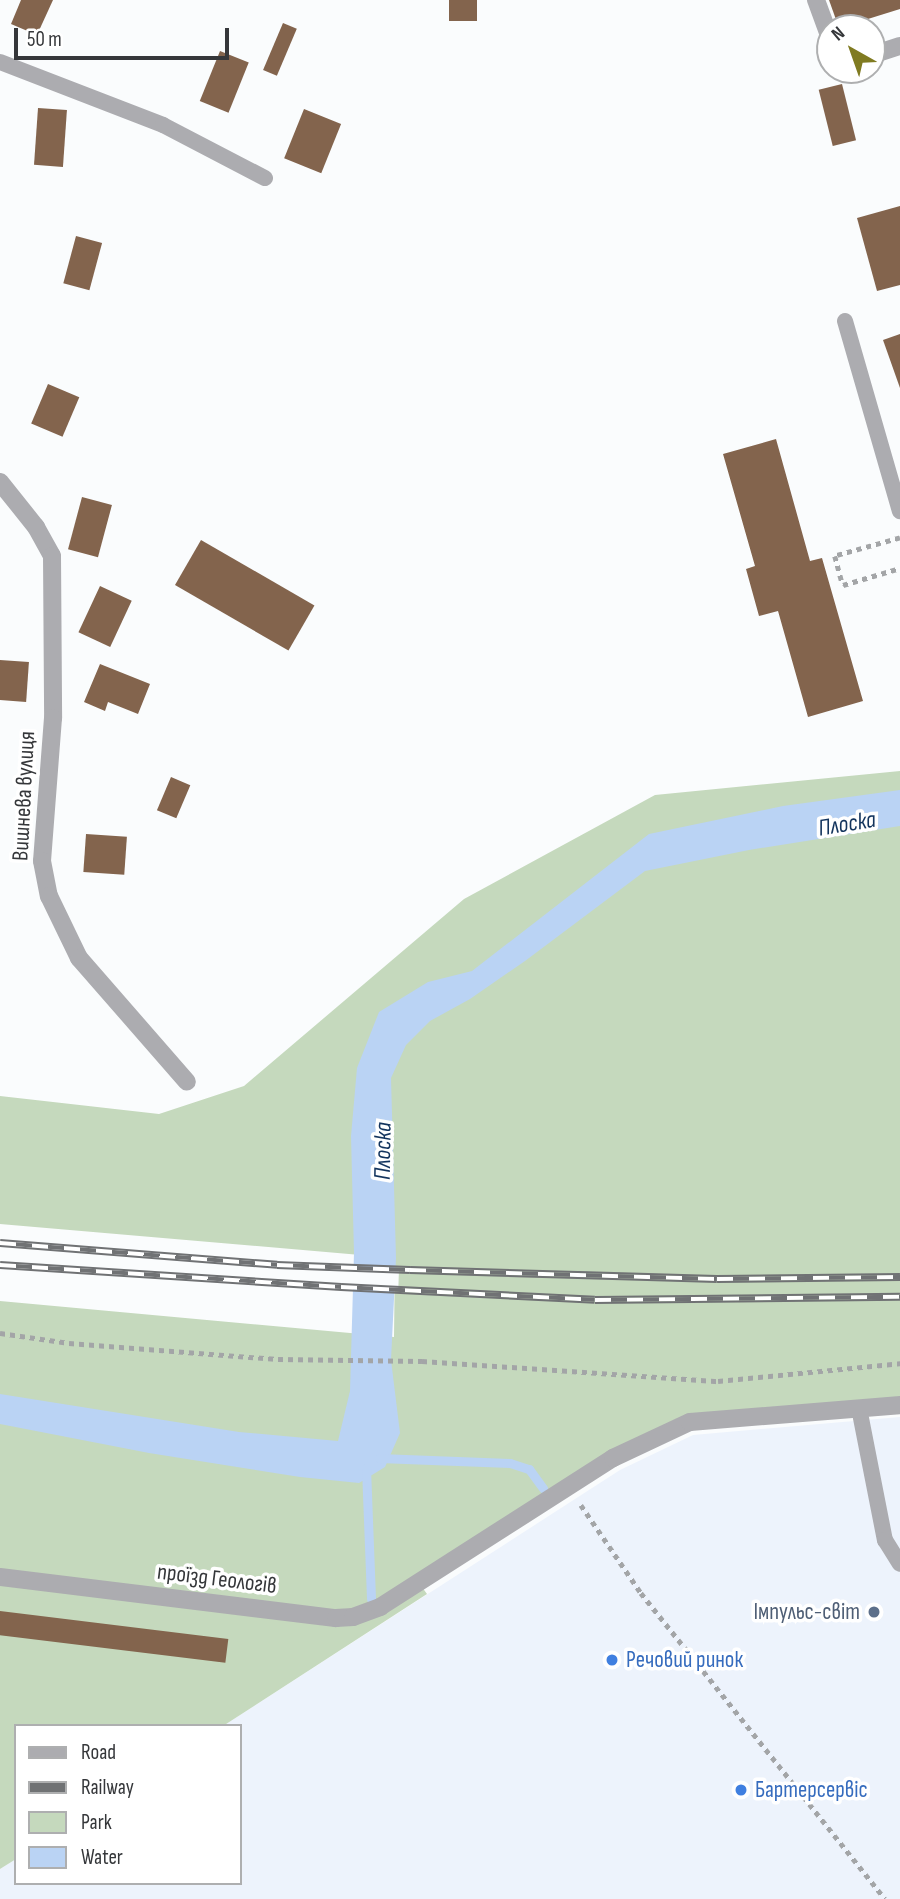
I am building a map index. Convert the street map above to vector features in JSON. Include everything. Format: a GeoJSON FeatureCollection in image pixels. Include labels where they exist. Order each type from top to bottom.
{"type":"FeatureCollection","features":[{"type":"Feature","properties":{"kind":"street","name":"Вишнева вулиця"},"geometry":{"type":"LineString","coordinates":[[0,482],[36,527],[51,556],[53,718],[42,861],[49,896],[79,958],[187,1082]]}},
{"type":"Feature","properties":{"kind":"street","name":"проїзд Геологів"},"geometry":{"type":"LineString","coordinates":[[0,1577],[336,1619],[380,1607],[613,1458],[690,1422],[900,1405]]}},
{"type":"Feature","properties":{"kind":"lane"},"geometry":{"type":"LineString","coordinates":[[0,62],[163,125],[265,178]]}},
{"type":"Feature","properties":{"kind":"lane"},"geometry":{"type":"LineString","coordinates":[[845,321],[900,511]]}},
{"type":"Feature","properties":{"kind":"lane"},"geometry":{"type":"LineString","coordinates":[[859,1408],[885,1540],[900,1564]]}},
{"type":"Feature","properties":{"kind":"path"},"geometry":{"type":"LineString","coordinates":[[900,538],[835,556],[843,585],[900,568]]}},
{"type":"Feature","properties":{"kind":"path"},"geometry":{"type":"LineString","coordinates":[[0,1333],[69,1343],[250,1357],[422,1361],[718,1381],[900,1363]]}},
{"type":"Feature","properties":{"kind":"path"},"geometry":{"type":"LineString","coordinates":[[569,1487],[650,1604],[885,1899]]}},
{"type":"Feature","properties":{"kind":"shaded area","name":"Речовий ринок"},"geometry":{"type":"Polygon","coordinates":[[[900,1417],[900,1899],[0,1899],[0,1869],[14,1860],[14,1885],[242,1885],[242,1724],[226,1724],[620,1470],[693,1435],[900,1417]]]}},
{"type":"Feature","properties":{"kind":"green space"},"geometry":{"type":"Polygon","coordinates":[[[900,771],[900,1405],[690,1422],[419,1583],[427,1594],[226,1724],[14,1724],[14,1860],[0,1869],[0,1301],[394,1337],[395,1258],[0,1224],[0,1096],[159,1114],[244,1086],[464,899],[655,795],[900,771]]]}},
{"type":"Feature","properties":{"kind":"water","name":"Плоска"},"geometry":{"type":"Polygon","coordinates":[[[900,790],[900,826],[749,850],[645,871],[525,961],[470,999],[430,1021],[406,1045],[391,1078],[396,1258],[391,1360],[400,1433],[385,1467],[359,1483],[300,1477],[149,1453],[0,1424],[0,1394],[239,1432],[338,1441],[350,1391],[354,1253],[351,1136],[357,1068],[379,1012],[428,982],[472,971],[649,834],[783,806],[900,790]]]}},
{"type":"Feature","properties":{"kind":"pier"},"geometry":{"type":"Polygon","coordinates":[[[350,1268],[399,1270],[398,1290],[349,1288],[350,1268]]]}},
{"type":"Feature","properties":{"kind":"building"},"geometry":{"type":"Polygon","coordinates":[[[21,0],[53,0],[37,35],[11,24],[21,0]]]}},
{"type":"Feature","properties":{"kind":"building"},"geometry":{"type":"Polygon","coordinates":[[[449,0],[477,0],[477,21],[449,21],[449,0]]]}},
{"type":"Feature","properties":{"kind":"building"},"geometry":{"type":"Polygon","coordinates":[[[829,0],[900,0],[900,9],[884,14],[834,14],[829,0]]]}},
{"type":"Feature","properties":{"kind":"building"},"geometry":{"type":"Polygon","coordinates":[[[283,23],[297,29],[277,76],[263,70],[283,23]]]}},
{"type":"Feature","properties":{"kind":"building"},"geometry":{"type":"Polygon","coordinates":[[[220,51],[249,63],[229,113],[200,101],[220,51]]]}},
{"type":"Feature","properties":{"kind":"building"},"geometry":{"type":"Polygon","coordinates":[[[842,84],[856,140],[833,146],[819,90],[842,84]]]}},
{"type":"Feature","properties":{"kind":"building"},"geometry":{"type":"Polygon","coordinates":[[[38,108],[67,110],[63,167],[34,165],[38,108]]]}},
{"type":"Feature","properties":{"kind":"building"},"geometry":{"type":"Polygon","coordinates":[[[304,109],[341,124],[321,173],[284,158],[304,109]]]}},
{"type":"Feature","properties":{"kind":"building"},"geometry":{"type":"Polygon","coordinates":[[[900,206],[900,285],[877,291],[857,218],[900,206]]]}},
{"type":"Feature","properties":{"kind":"building"},"geometry":{"type":"Polygon","coordinates":[[[76,236],[102,243],[89,290],[63,283],[76,236]]]}},
{"type":"Feature","properties":{"kind":"building"},"geometry":{"type":"Polygon","coordinates":[[[900,334],[900,388],[883,340],[900,334]]]}},
{"type":"Feature","properties":{"kind":"building"},"geometry":{"type":"Polygon","coordinates":[[[48,384],[79,397],[62,437],[31,424],[48,384]]]}},
{"type":"Feature","properties":{"kind":"building"},"geometry":{"type":"Polygon","coordinates":[[[776,439],[810,561],[822,558],[863,701],[808,717],[778,611],[759,616],[746,569],[755,566],[723,454],[776,439]]]}},
{"type":"Feature","properties":{"kind":"building"},"geometry":{"type":"Polygon","coordinates":[[[82,497],[112,505],[98,557],[68,549],[82,497]]]}},
{"type":"Feature","properties":{"kind":"building"},"geometry":{"type":"Polygon","coordinates":[[[201,540],[314,606],[288,651],[175,585],[201,540]]]}},
{"type":"Feature","properties":{"kind":"building"},"geometry":{"type":"Polygon","coordinates":[[[100,586],[132,601],[110,647],[78,632],[100,586]]]}},
{"type":"Feature","properties":{"kind":"building"},"geometry":{"type":"Polygon","coordinates":[[[0,660],[29,662],[26,702],[0,700],[0,660]]]}},
{"type":"Feature","properties":{"kind":"building"},"geometry":{"type":"Polygon","coordinates":[[[100,664],[150,684],[138,714],[108,702],[105,711],[84,702],[100,664]]]}},
{"type":"Feature","properties":{"kind":"building"},"geometry":{"type":"Polygon","coordinates":[[[171,777],[190,785],[176,818],[157,810],[171,777]]]}},
{"type":"Feature","properties":{"kind":"building"},"geometry":{"type":"Polygon","coordinates":[[[86,834],[127,837],[124,875],[83,872],[86,834]]]}},
{"type":"Feature","properties":{"kind":"building"},"geometry":{"type":"Polygon","coordinates":[[[0,1611],[228,1639],[225,1663],[0,1635],[0,1611]]]}},
{"type":"Feature","properties":{"kind":"waterway"},"geometry":{"type":"LineString","coordinates":[[379,1458],[510,1463],[529,1469],[543,1488]]}},
{"type":"Feature","properties":{"kind":"waterway"},"geometry":{"type":"LineString","coordinates":[[366,1468],[371,1599]]}},
{"type":"Feature","properties":{"kind":"railway"},"geometry":{"type":"LineString","coordinates":[[0,1243],[277,1265],[717,1279],[900,1277]]}},
{"type":"Feature","properties":{"kind":"railway"},"geometry":{"type":"LineString","coordinates":[[0,1265],[595,1300],[900,1297]]}},
{"type":"Feature","properties":{"kind":"place","name":"Імпульс-світ"},"geometry":{"type":"Point","coordinates":[874,1612]}},
{"type":"Feature","properties":{"kind":"place","name":"Речовий ринок"},"geometry":{"type":"Point","coordinates":[612,1660]}},
{"type":"Feature","properties":{"kind":"place","name":"Бартерсервіс"},"geometry":{"type":"Point","coordinates":[741,1790]}}]}
